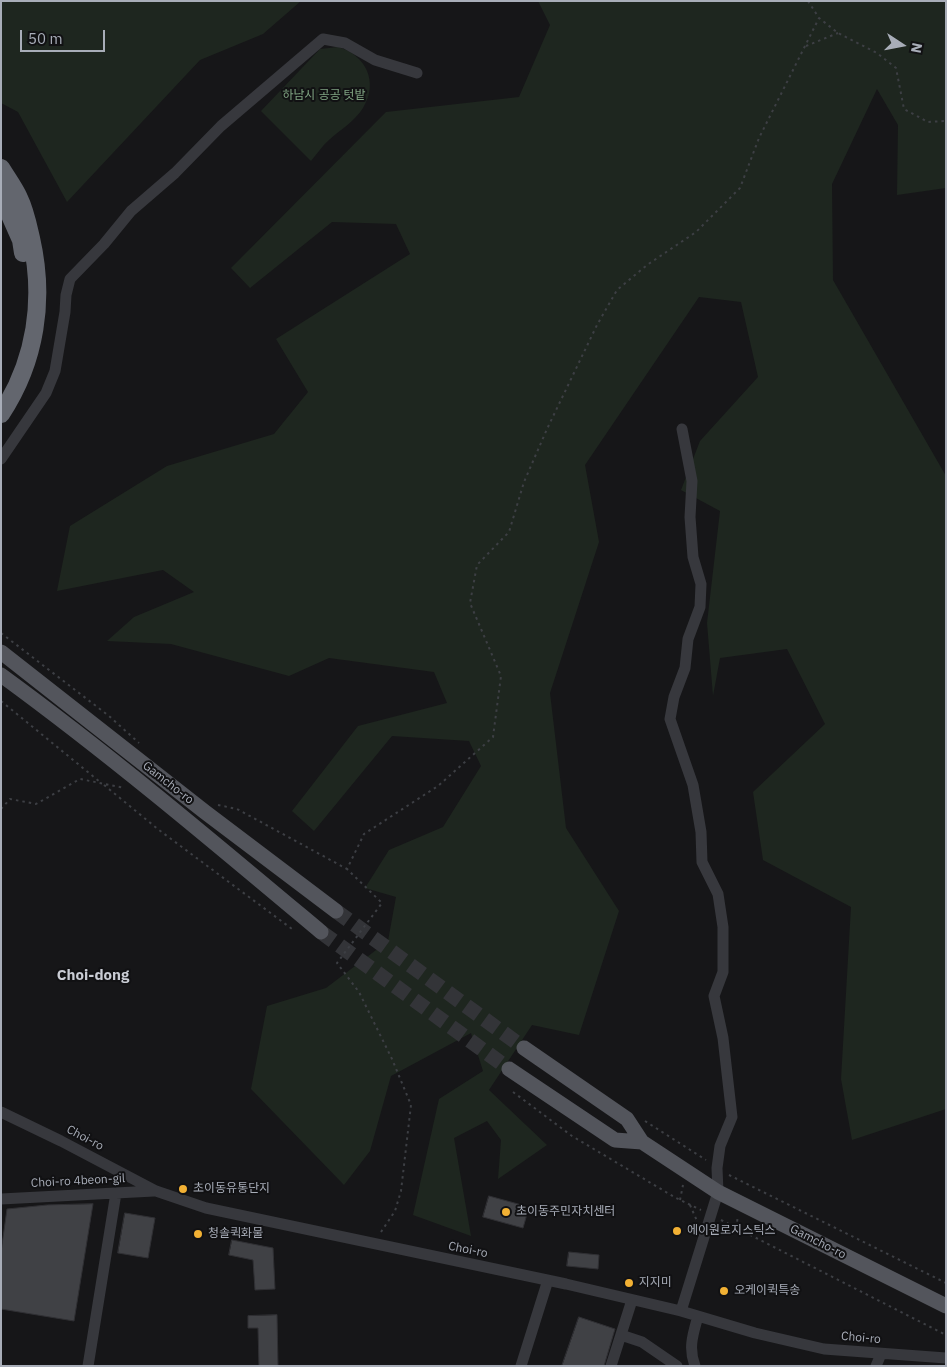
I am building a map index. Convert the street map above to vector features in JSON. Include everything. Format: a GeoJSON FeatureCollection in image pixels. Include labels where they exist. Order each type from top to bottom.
{"type":"FeatureCollection","features":[{"type":"Feature","properties":{"kind":"highway"},"geometry":{"type":"LineString","coordinates":[[1,168],[20,199],[29,228],[36,261],[39,300],[34,333],[27,359],[17,385],[1,414]]}},
{"type":"Feature","properties":{"kind":"highway"},"geometry":{"type":"LineString","coordinates":[[1,195],[21,240],[29,295],[24,343],[18,364],[1,400]]}},
{"type":"Feature","properties":{"kind":"main road","name":"Gamcho-ro"},"geometry":{"type":"LineString","coordinates":[[1,652],[104,722],[206,812],[336,911]]}},
{"type":"Feature","properties":{"kind":"main road","name":"Gamcho-ro"},"geometry":{"type":"LineString","coordinates":[[1,675],[90,742],[321,932]]}},
{"type":"Feature","properties":{"kind":"main road","name":"Gamcho-ro"},"geometry":{"type":"LineString","coordinates":[[524,1048],[627,1119],[642,1142],[718,1192],[946,1306]]}},
{"type":"Feature","properties":{"kind":"main road","name":"Gamcho-ro"},"geometry":{"type":"LineString","coordinates":[[510,1069],[616,1140],[642,1142]]}},
{"type":"Feature","properties":{"kind":"street"},"geometry":{"type":"LineString","coordinates":[[1,459],[46,393],[55,372],[66,295],[70,280],[131,212],[175,173],[221,126],[323,39],[345,43],[376,60],[417,73]]}},
{"type":"Feature","properties":{"kind":"street"},"geometry":{"type":"LineString","coordinates":[[681,1311],[718,1192],[717,1168],[720,1146],[732,1116],[723,1038],[714,996],[722,972],[723,927],[718,894],[702,862],[701,832],[693,785],[670,719],[674,697],[685,668],[688,639],[700,607],[701,584],[693,557],[690,516],[692,482],[682,429]]}},
{"type":"Feature","properties":{"kind":"street","name":"Choi-ro"},"geometry":{"type":"LineString","coordinates":[[1,1112],[61,1141],[156,1192],[206,1208],[548,1280],[681,1311],[755,1333],[824,1349],[946,1358]]}},
{"type":"Feature","properties":{"kind":"street","name":"Choi-ro 4beon-gil"},"geometry":{"type":"LineString","coordinates":[[1,1199],[156,1192]]}},
{"type":"Feature","properties":{"kind":"street"},"geometry":{"type":"LineString","coordinates":[[88,1366],[116,1193]]}},
{"type":"Feature","properties":{"kind":"street"},"geometry":{"type":"LineString","coordinates":[[521,1366],[548,1280]]}},
{"type":"Feature","properties":{"kind":"street"},"geometry":{"type":"LineString","coordinates":[[611,1366],[632,1300]]}},
{"type":"Feature","properties":{"kind":"street"},"geometry":{"type":"LineString","coordinates":[[691,1365],[691,1342],[698,1316]]}},
{"type":"Feature","properties":{"kind":"street"},"geometry":{"type":"LineString","coordinates":[[621,1335],[642,1342],[677,1366]]}},
{"type":"Feature","properties":{"kind":"street"},"geometry":{"type":"LineString","coordinates":[[876,1366],[882,1354]]}},
{"type":"Feature","properties":{"kind":"path"},"geometry":{"type":"LineString","coordinates":[[808,1],[819,18],[838,33],[877,53],[896,68],[904,109],[928,122],[946,121]]}},
{"type":"Feature","properties":{"kind":"path"},"geometry":{"type":"LineString","coordinates":[[381,1245],[380,1233],[394,1211],[401,1191],[411,1105],[392,1058],[359,992],[337,963],[382,903],[347,869],[364,834],[438,786],[494,737],[501,676],[470,603],[477,565],[508,532],[524,482],[547,428],[597,325],[617,290],[647,265],[696,232],[740,188],[759,138],[819,18]]}},
{"type":"Feature","properties":{"kind":"path"},"geometry":{"type":"LineString","coordinates":[[805,46],[838,33]]}},
{"type":"Feature","properties":{"kind":"path"},"geometry":{"type":"LineString","coordinates":[[1,633],[104,722]]}},
{"type":"Feature","properties":{"kind":"path"},"geometry":{"type":"LineString","coordinates":[[1,701],[159,830],[292,929]]}},
{"type":"Feature","properties":{"kind":"path"},"geometry":{"type":"LineString","coordinates":[[513,1092],[572,1136],[676,1198],[946,1335]]}},
{"type":"Feature","properties":{"kind":"path"},"geometry":{"type":"LineString","coordinates":[[640,1118],[736,1180],[946,1283]]}},
{"type":"Feature","properties":{"kind":"green space"},"geometry":{"type":"Polygon","coordinates":[[[1,1],[301,1],[263,34],[200,60],[67,202],[18,112],[1,103],[1,1]]]}},
{"type":"Feature","properties":{"kind":"green space"},"geometry":{"type":"Polygon","coordinates":[[[538,1],[946,1],[946,188],[897,195],[898,125],[877,89],[832,184],[833,280],[946,476],[946,1109],[852,1140],[841,1079],[851,907],[763,860],[753,792],[825,724],[787,649],[720,658],[713,696],[707,623],[720,511],[681,490],[700,441],[758,377],[741,302],[699,297],[585,465],[599,542],[550,693],[566,828],[619,911],[579,1035],[532,1025],[489,1090],[547,1145],[498,1179],[501,1140],[487,1121],[454,1138],[471,1236],[413,1215],[439,1099],[483,1071],[471,1033],[391,1076],[370,1151],[344,1185],[251,1089],[267,1006],[326,988],[388,941],[396,897],[365,888],[389,850],[443,827],[481,766],[469,741],[392,736],[314,831],[292,811],[358,726],[447,703],[434,672],[329,658],[289,676],[171,644],[107,641],[134,617],[194,592],[163,570],[57,591],[70,526],[167,466],[274,434],[308,392],[276,339],[410,254],[396,224],[332,222],[250,288],[231,268],[386,112],[519,97],[550,25],[538,1]]]}},
{"type":"Feature","properties":{"kind":"green space","name":"하남시 공공 텃밭"},"geometry":{"type":"Polygon","coordinates":[[[338,47],[356,56],[367,71],[370,79],[368,98],[356,117],[326,142],[311,161],[261,111],[320,49],[338,47]]]}},
{"type":"Feature","properties":{"kind":"building","name":"초이동주민자치센터"},"geometry":{"type":"Polygon","coordinates":[[[489,1196],[529,1207],[523,1228],[483,1217],[489,1196]]]}},
{"type":"Feature","properties":{"kind":"building"},"geometry":{"type":"Polygon","coordinates":[[[93,1204],[74,1321],[1,1309],[1,1252],[7,1209],[47,1205],[93,1204]]]}},
{"type":"Feature","properties":{"kind":"building"},"geometry":{"type":"Polygon","coordinates":[[[125,1213],[155,1218],[148,1258],[118,1253],[125,1213]]]}},
{"type":"Feature","properties":{"kind":"building"},"geometry":{"type":"Polygon","coordinates":[[[232,1240],[273,1248],[275,1289],[255,1290],[253,1260],[229,1255],[232,1240]]]}},
{"type":"Feature","properties":{"kind":"building"},"geometry":{"type":"Polygon","coordinates":[[[569,1252],[599,1255],[598,1269],[567,1266],[569,1252]]]}},
{"type":"Feature","properties":{"kind":"building"},"geometry":{"type":"Polygon","coordinates":[[[277,1315],[278,1366],[259,1366],[258,1328],[248,1328],[248,1316],[277,1315]]]}},
{"type":"Feature","properties":{"kind":"building"},"geometry":{"type":"Polygon","coordinates":[[[579,1317],[615,1329],[604,1366],[562,1366],[579,1317]]]}},
{"type":"Feature","properties":{"kind":"tunnel"},"geometry":{"type":"LineString","coordinates":[[336,911],[524,1048]]}},
{"type":"Feature","properties":{"kind":"tunnel"},"geometry":{"type":"LineString","coordinates":[[321,932],[509,1069]]}},
{"type":"Feature","properties":{"kind":"place","name":"초이동유통단지"},"geometry":{"type":"Point","coordinates":[183,1189]}},
{"type":"Feature","properties":{"kind":"place","name":"초이동주민자치센터"},"geometry":{"type":"Point","coordinates":[506,1212]}},
{"type":"Feature","properties":{"kind":"place","name":"에이원로지스틱스"},"geometry":{"type":"Point","coordinates":[677,1231]}},
{"type":"Feature","properties":{"kind":"place","name":"청솔퀵화물"},"geometry":{"type":"Point","coordinates":[198,1234]}},
{"type":"Feature","properties":{"kind":"place","name":"지지미"},"geometry":{"type":"Point","coordinates":[629,1283]}},
{"type":"Feature","properties":{"kind":"place","name":"오케이퀵특송"},"geometry":{"type":"Point","coordinates":[724,1291]}},
{"type":"Feature","properties":{"kind":"district","name":"Choi-dong"},"geometry":{"type":"Point","coordinates":[93,976]}}]}
